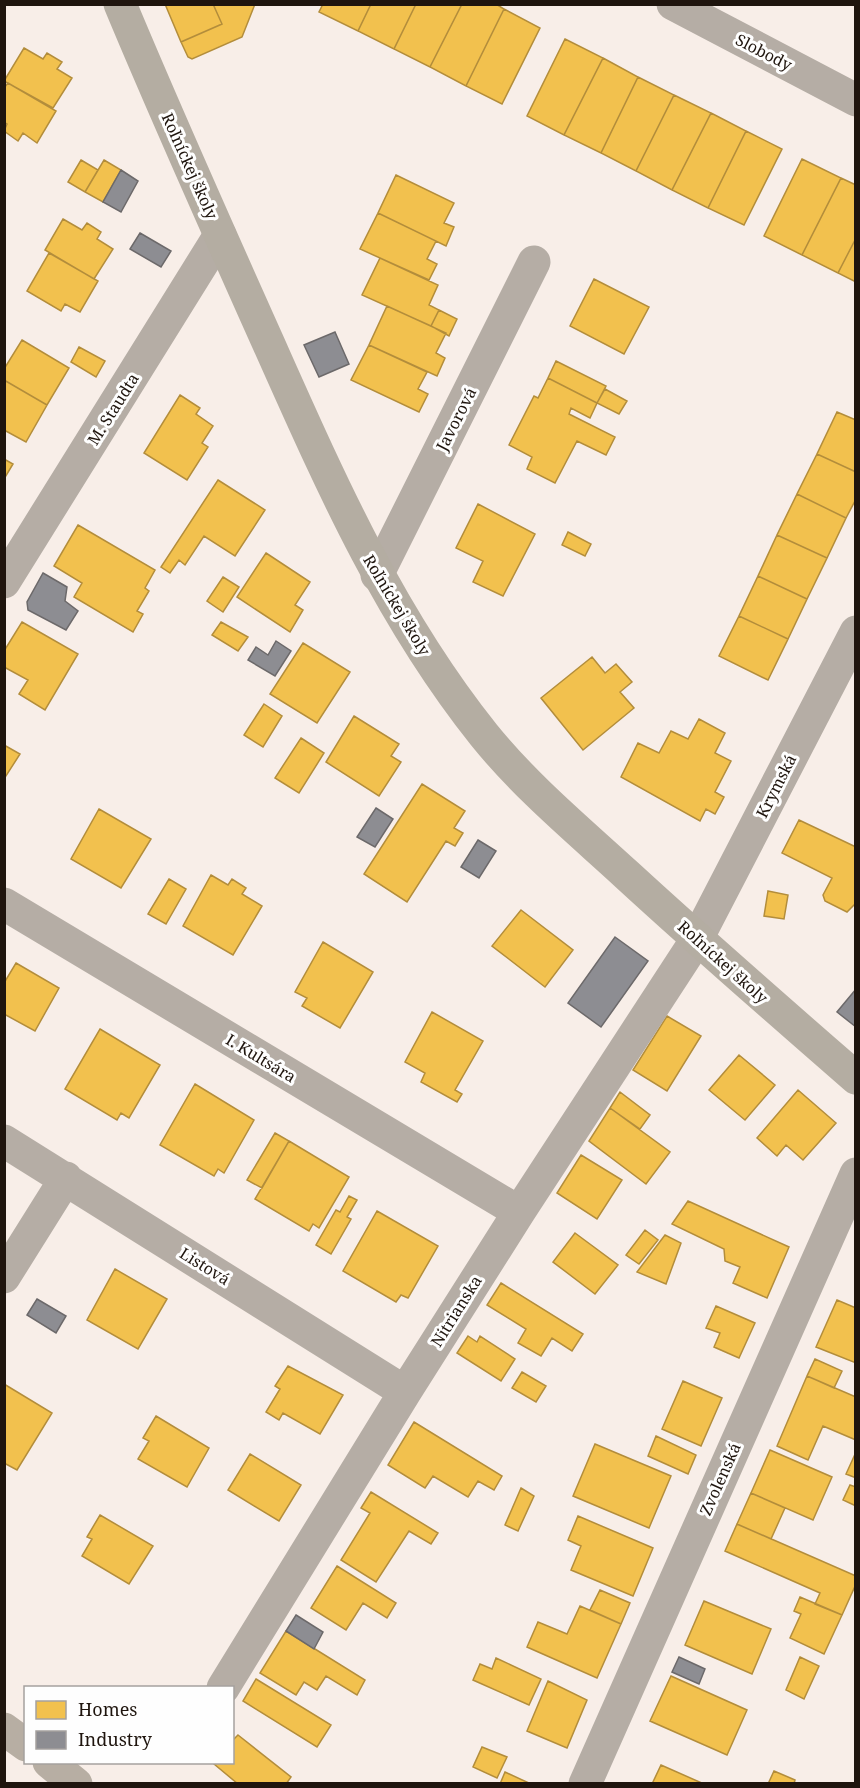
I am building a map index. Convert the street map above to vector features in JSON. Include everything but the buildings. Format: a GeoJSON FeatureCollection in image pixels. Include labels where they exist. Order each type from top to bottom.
{"type":"FeatureCollection","features":[{"type":"Feature","properties":{"kind":"main road","name":"Roľníckej školy"},"geometry":{"type":"LineString","coordinates":[[120,4],[220,236],[344,511],[377,575],[422,650],[485,736],[548,804],[855,1078]]}},
{"type":"Feature","properties":{"kind":"main road"},"geometry":{"type":"LineString","coordinates":[[4,1729],[24,1743]]}},
{"type":"Feature","properties":{"kind":"main road"},"geometry":{"type":"LineString","coordinates":[[51,1764],[76,1784]]}},
{"type":"Feature","properties":{"kind":"street","name":"Slobody"},"geometry":{"type":"LineString","coordinates":[[673,4],[855,100]]}},
{"type":"Feature","properties":{"kind":"street","name":"M. Staudta"},"geometry":{"type":"LineString","coordinates":[[4,582],[220,236]]}},
{"type":"Feature","properties":{"kind":"street","name":"Javorová"},"geometry":{"type":"LineString","coordinates":[[377,575],[534,262]]}},
{"type":"Feature","properties":{"kind":"street","name":"Krymská"},"geometry":{"type":"LineString","coordinates":[[697,939],[855,633]]}},
{"type":"Feature","properties":{"kind":"street","name":"I. Kultsára"},"geometry":{"type":"LineString","coordinates":[[4,904],[519,1212]]}},
{"type":"Feature","properties":{"kind":"street","name":"Nitrianska"},"geometry":{"type":"LineString","coordinates":[[224,1686],[405,1392],[697,939]]}},
{"type":"Feature","properties":{"kind":"street","name":"Listová"},"geometry":{"type":"LineString","coordinates":[[4,1141],[405,1392]]}},
{"type":"Feature","properties":{"kind":"street","name":"Zvolenská"},"geometry":{"type":"LineString","coordinates":[[585,1784],[855,1174]]}},
{"type":"Feature","properties":{"kind":"street"},"geometry":{"type":"LineString","coordinates":[[4,1277],[66,1178]]}}]}
